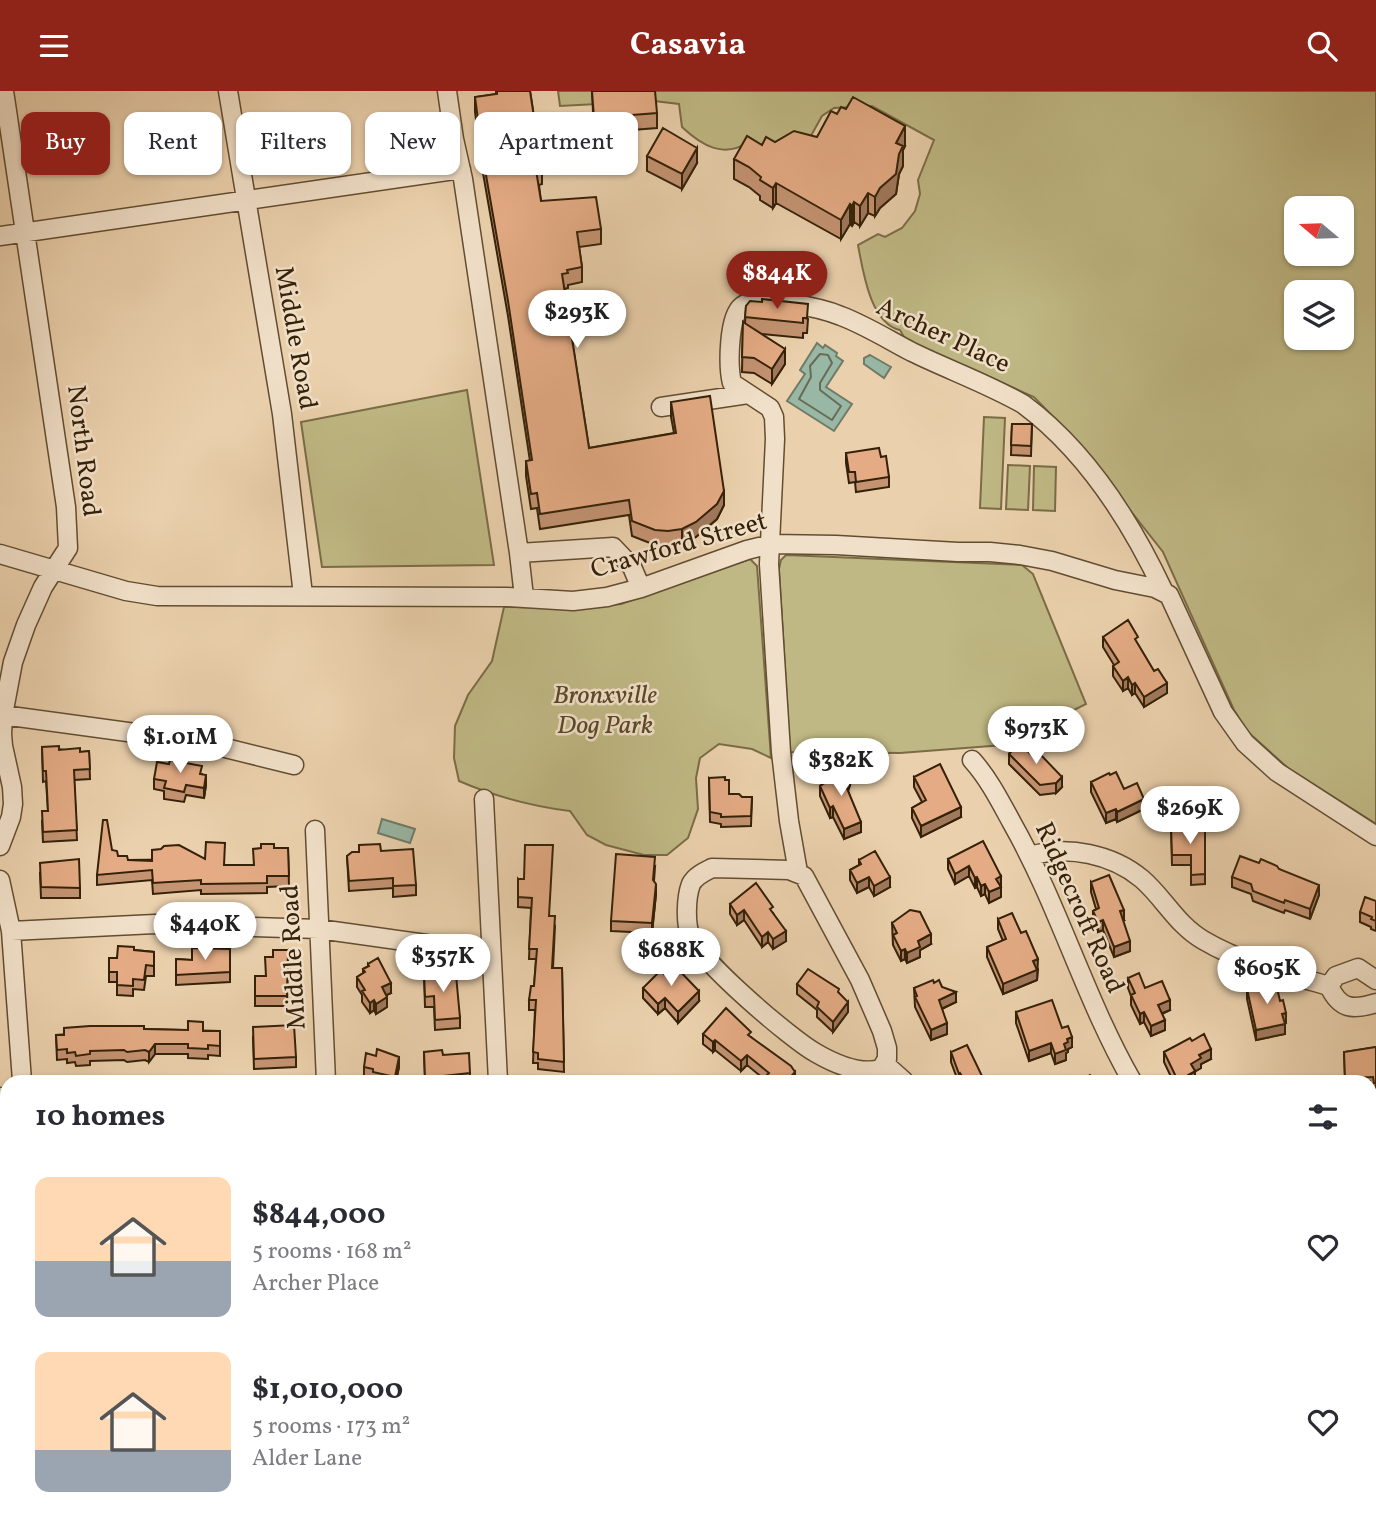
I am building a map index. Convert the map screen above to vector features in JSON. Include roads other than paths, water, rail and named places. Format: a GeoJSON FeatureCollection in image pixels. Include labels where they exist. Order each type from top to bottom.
{"type":"FeatureCollection","features":[{"type":"Feature","properties":{"kind":"street","name":"North Road"},"geometry":{"type":"LineString","coordinates":[[0,846],[11,817],[12,787],[3,746],[4,715],[18,649],[32,612],[53,570],[68,548],[66,507],[4,91]]}},
{"type":"Feature","properties":{"kind":"street","name":"Middle Road"},"geometry":{"type":"LineString","coordinates":[[228,91],[244,201],[282,414],[303,595]]}},
{"type":"Feature","properties":{"kind":"street"},"geometry":{"type":"LineString","coordinates":[[447,91],[461,169],[524,597]]}},
{"type":"Feature","properties":{"kind":"street"},"geometry":{"type":"LineString","coordinates":[[0,236],[461,169]]}},
{"type":"Feature","properties":{"kind":"street","name":"Archer Place"},"geometry":{"type":"LineString","coordinates":[[798,872],[781,752],[769,564],[774,417],[769,408],[732,383],[729,372],[733,322],[739,309],[745,304],[796,303],[842,316],[948,369],[1004,393],[1038,415],[1070,447],[1107,493],[1146,554],[1163,590]]}},
{"type":"Feature","properties":{"kind":"street"},"geometry":{"type":"LineString","coordinates":[[660,407],[748,394]]}},
{"type":"Feature","properties":{"kind":"street","name":"Crawford Street"},"geometry":{"type":"LineString","coordinates":[[0,554],[125,591],[157,596],[524,597],[573,601],[607,597],[641,588],[771,544],[1010,554],[1052,561],[1115,580],[1163,590]]}},
{"type":"Feature","properties":{"kind":"street"},"geometry":{"type":"LineString","coordinates":[[519,553],[613,547],[632,567],[641,588]]}},
{"type":"Feature","properties":{"kind":"street"},"geometry":{"type":"LineString","coordinates":[[1163,590],[1173,600],[1223,712],[1245,743],[1272,767],[1376,836]]}},
{"type":"Feature","properties":{"kind":"street"},"geometry":{"type":"LineString","coordinates":[[4,715],[201,743],[294,765]]}},
{"type":"Feature","properties":{"kind":"street","name":"Ridgecroft Road"},"geometry":{"type":"LineString","coordinates":[[972,760],[984,773],[1030,856],[1112,1047],[1128,1075]]}},
{"type":"Feature","properties":{"kind":"street"},"geometry":{"type":"LineString","coordinates":[[484,799],[498,1075]]}},
{"type":"Feature","properties":{"kind":"street","name":"Middle Road"},"geometry":{"type":"LineString","coordinates":[[315,830],[326,1075]]}},
{"type":"Feature","properties":{"kind":"street"},"geometry":{"type":"LineString","coordinates":[[1030,856],[1066,850],[1107,859],[1142,879],[1183,925],[1204,941],[1272,971],[1329,986],[1340,1003],[1349,1007],[1376,1003]]}},
{"type":"Feature","properties":{"kind":"street"},"geometry":{"type":"LineString","coordinates":[[712,868],[798,872],[811,885],[860,980],[882,1031],[887,1048],[886,1065],[881,1069],[856,1070],[813,1051],[729,981],[691,937],[688,906],[691,885],[697,877],[712,868]]}},
{"type":"Feature","properties":{"kind":"street"},"geometry":{"type":"LineString","coordinates":[[0,880],[12,931],[22,1075]]}},
{"type":"Feature","properties":{"kind":"street"},"geometry":{"type":"LineString","coordinates":[[12,931],[155,924],[319,929],[490,953]]}},
{"type":"Feature","properties":{"kind":"street"},"geometry":{"type":"LineString","coordinates":[[1329,986],[1336,976],[1358,968],[1376,980]]}},
{"type":"Feature","properties":{"kind":"street"},"geometry":{"type":"LineString","coordinates":[[886,1065],[897,1075]]}},
{"type":"Feature","properties":{"kind":"water"},"geometry":{"type":"Polygon","coordinates":[[[817,343],[837,353],[836,356],[843,361],[826,387],[852,404],[834,431],[787,401],[805,374],[800,370],[817,343]]]}},
{"type":"Feature","properties":{"kind":"water"},"geometry":{"type":"Polygon","coordinates":[[[870,355],[891,367],[884,378],[864,364],[864,358],[870,355]]]}},
{"type":"Feature","properties":{"kind":"water"},"geometry":{"type":"Polygon","coordinates":[[[382,819],[415,829],[410,843],[378,833],[382,819]]]}},
{"type":"Feature","properties":{"kind":"park label","name":"Bronxville Dog Park"},"geometry":{"type":"Point","coordinates":[605,710]}}]}
